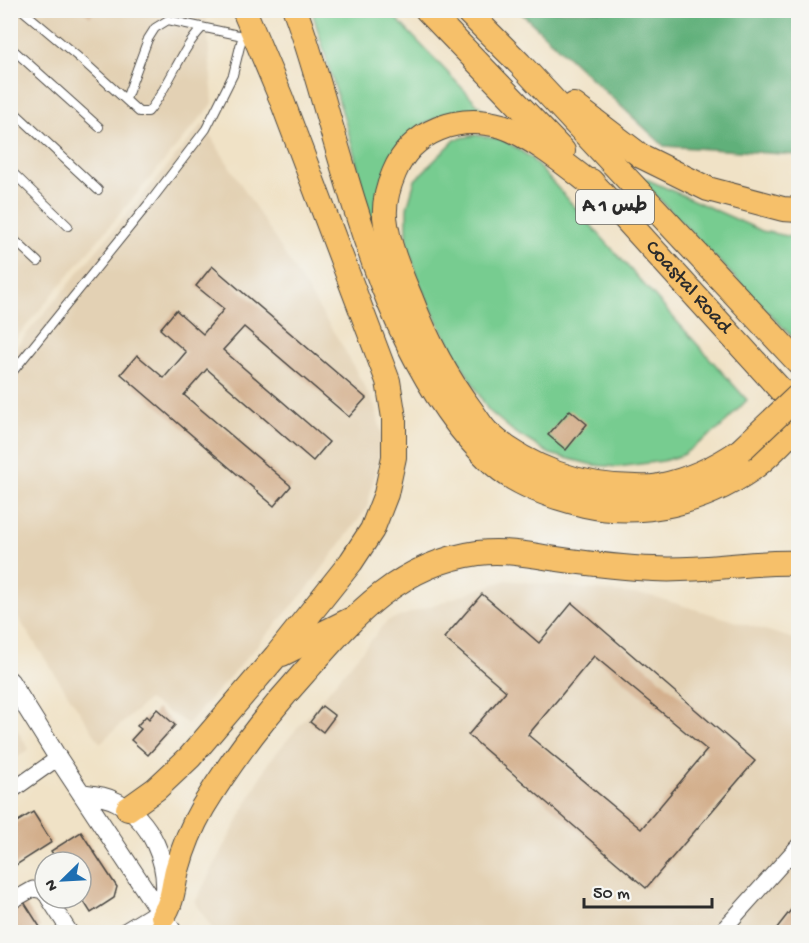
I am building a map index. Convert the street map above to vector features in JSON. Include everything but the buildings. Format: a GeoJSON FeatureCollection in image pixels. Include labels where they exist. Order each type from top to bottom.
{"type":"FeatureCollection","features":[{"type":"Feature","properties":{"kind":"main road"},"geometry":{"type":"LineString","coordinates":[[295,10],[307,41],[373,259],[401,331],[438,399],[475,447],[512,478],[558,498],[606,510],[659,508],[697,498],[731,482],[798,396]]}},
{"type":"Feature","properties":{"kind":"main road","name":"Coastal Road"},"geometry":{"type":"LineString","coordinates":[[427,10],[532,117],[798,409]]}},
{"type":"Feature","properties":{"kind":"main road","name":"Coastal Road"},"geometry":{"type":"LineString","coordinates":[[466,10],[520,64],[798,362]]}},
{"type":"Feature","properties":{"kind":"main road"},"geometry":{"type":"LineString","coordinates":[[128,809],[156,789],[190,757],[276,656],[351,562],[372,530],[388,485],[394,457],[394,418],[384,372],[281,98],[244,21]]}},
{"type":"Feature","properties":{"kind":"main road"},"geometry":{"type":"LineString","coordinates":[[520,64],[641,156],[708,189],[783,210],[798,210]]}},
{"type":"Feature","properties":{"kind":"main road"},"geometry":{"type":"LineString","coordinates":[[600,191],[536,143],[504,127],[471,121],[440,127],[418,138],[400,159],[388,186],[385,216],[392,251],[419,321],[453,386],[487,431],[523,458],[566,478],[610,487],[657,487],[689,478],[722,463],[748,458],[798,425]]}},
{"type":"Feature","properties":{"kind":"main road"},"geometry":{"type":"LineString","coordinates":[[165,920],[178,866],[189,836],[202,808],[243,746],[278,702],[350,620],[381,594],[411,574],[444,560],[479,553],[515,552],[655,570],[787,563],[798,552]]}},
{"type":"Feature","properties":{"kind":"main road"},"geometry":{"type":"LineString","coordinates":[[276,656],[350,620]]}},
{"type":"Feature","properties":{"kind":"street"},"geometry":{"type":"LineString","coordinates":[[10,681],[81,794],[165,920]]}},
{"type":"Feature","properties":{"kind":"street"},"geometry":{"type":"LineString","coordinates":[[10,792],[58,758]]}},
{"type":"Feature","properties":{"kind":"street"},"geometry":{"type":"LineString","coordinates":[[81,794],[102,796],[116,801],[138,817],[153,839],[158,850],[165,893],[165,920]]}},
{"type":"Feature","properties":{"kind":"street"},"geometry":{"type":"LineString","coordinates":[[721,933],[798,846]]}},
{"type":"Feature","properties":{"kind":"street"},"geometry":{"type":"LineString","coordinates":[[10,903],[33,889]]}},
{"type":"Feature","properties":{"kind":"street"},"geometry":{"type":"LineString","coordinates":[[56,910],[70,933]]}},
{"type":"Feature","properties":{"kind":"street"},"geometry":{"type":"LineString","coordinates":[[123,933],[165,920]]}},
{"type":"Feature","properties":{"kind":"lane"},"geometry":{"type":"LineString","coordinates":[[22,10],[139,112],[147,111],[158,100],[192,39],[202,28]]}},
{"type":"Feature","properties":{"kind":"lane"},"geometry":{"type":"LineString","coordinates":[[10,375],[192,148],[219,106],[233,75],[244,21],[202,28],[168,20],[155,28],[148,39],[126,99]]}},
{"type":"Feature","properties":{"kind":"lane"},"geometry":{"type":"LineString","coordinates":[[10,47],[99,127]]}},
{"type":"Feature","properties":{"kind":"lane"},"geometry":{"type":"LineString","coordinates":[[12,112],[98,190]]}},
{"type":"Feature","properties":{"kind":"lane"},"geometry":{"type":"LineString","coordinates":[[10,170],[68,226]]}},
{"type":"Feature","properties":{"kind":"lane"},"geometry":{"type":"LineString","coordinates":[[10,236],[38,262]]}},
{"type":"Feature","properties":{"kind":"shaded area"},"geometry":{"type":"Polygon","coordinates":[[[11,11],[206,11],[213,103],[11,344],[11,11]]]}},
{"type":"Feature","properties":{"kind":"shaded area"},"geometry":{"type":"Polygon","coordinates":[[[203,124],[343,347],[375,406],[383,439],[367,508],[308,588],[188,724],[148,700],[100,743],[11,607],[10,354],[203,124]]]}},
{"type":"Feature","properties":{"kind":"shaded area"},"geometry":{"type":"Polygon","coordinates":[[[506,580],[651,596],[798,640],[798,932],[214,932],[195,902],[268,763],[387,621],[506,580]]]}},
{"type":"Feature","properties":{"kind":"shaded area"},"geometry":{"type":"Polygon","coordinates":[[[11,720],[29,749],[10,762],[11,720]]]}},
{"type":"Feature","properties":{"kind":"green space"},"geometry":{"type":"Polygon","coordinates":[[[312,11],[389,11],[486,113],[444,114],[417,128],[375,238],[352,145],[312,11]]]}},
{"type":"Feature","properties":{"kind":"green space"},"geometry":{"type":"Polygon","coordinates":[[[519,11],[798,11],[798,155],[664,146],[519,11]]]}},
{"type":"Feature","properties":{"kind":"green space"},"geometry":{"type":"Polygon","coordinates":[[[475,135],[504,140],[530,157],[747,400],[719,429],[682,455],[663,461],[618,467],[593,465],[550,454],[514,432],[488,410],[441,329],[421,287],[407,245],[407,208],[415,180],[456,139],[475,135]]]}},
{"type":"Feature","properties":{"kind":"green space"},"geometry":{"type":"Polygon","coordinates":[[[635,174],[762,231],[798,238],[798,343],[635,174]]]}}]}
